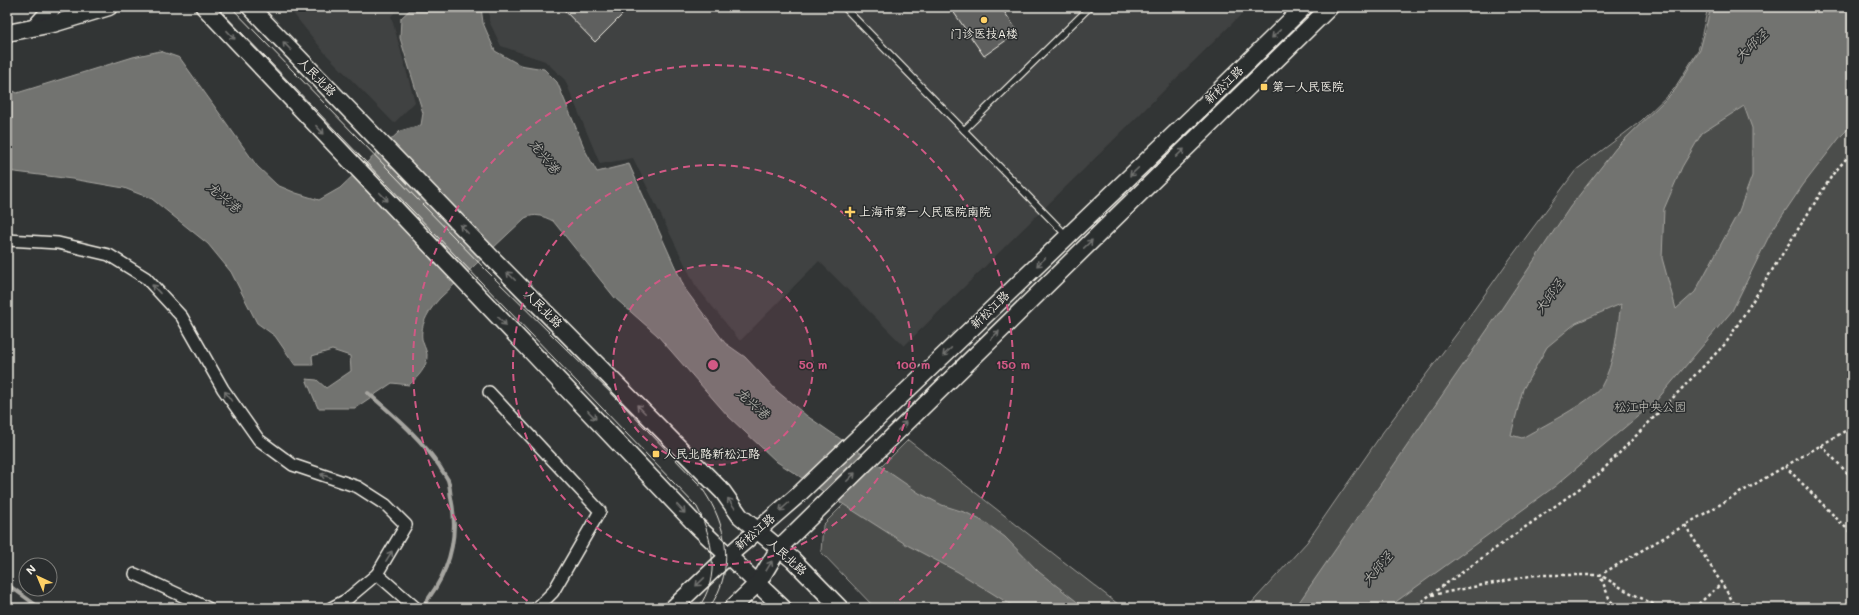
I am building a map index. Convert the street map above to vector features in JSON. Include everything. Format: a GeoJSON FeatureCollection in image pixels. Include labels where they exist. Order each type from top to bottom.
{"type":"FeatureCollection","features":[{"type":"Feature","properties":{"kind":"main road"},"geometry":{"type":"LineString","coordinates":[[35,27],[53,7]]}},
{"type":"Feature","properties":{"kind":"main road"},"geometry":{"type":"LineString","coordinates":[[7,33],[110,7]]}},
{"type":"Feature","properties":{"kind":"main road"},"geometry":{"type":"LineString","coordinates":[[204,7],[706,535],[784,608]]}},
{"type":"Feature","properties":{"kind":"main road","name":"人民北路"},"geometry":{"type":"LineString","coordinates":[[250,7],[491,257],[723,492],[740,516],[793,560],[840,608]]}},
{"type":"Feature","properties":{"kind":"main road","name":"新松江路"},"geometry":{"type":"LineString","coordinates":[[673,608],[728,556],[809,484],[1303,7]]}},
{"type":"Feature","properties":{"kind":"main road","name":"新松江路"},"geometry":{"type":"LineString","coordinates":[[732,608],[758,583],[779,548],[1330,7]]}},
{"type":"Feature","properties":{"kind":"street"},"geometry":{"type":"LineString","coordinates":[[7,240],[58,244],[109,255],[146,278],[182,317],[223,389],[259,440],[293,465],[358,487],[386,505],[406,525],[378,574],[346,600],[331,608]]}},
{"type":"Feature","properties":{"kind":"street"},"geometry":{"type":"LineString","coordinates":[[488,392],[600,511],[553,592],[537,608]]}},
{"type":"Feature","properties":{"kind":"street"},"geometry":{"type":"LineString","coordinates":[[135,574],[208,608]]}},
{"type":"Feature","properties":{"kind":"street"},"geometry":{"type":"LineString","coordinates":[[378,574],[415,607]]}},
{"type":"Feature","properties":{"kind":"lane"},"geometry":{"type":"LineString","coordinates":[[844,7],[1067,236]]}},
{"type":"Feature","properties":{"kind":"lane"},"geometry":{"type":"LineString","coordinates":[[964,130],[1090,7]]}},
{"type":"Feature","properties":{"kind":"path"},"geometry":{"type":"LineString","coordinates":[[1412,608],[1597,476],[1726,343],[1833,174],[1852,152]]}},
{"type":"Feature","properties":{"kind":"path"},"geometry":{"type":"LineString","coordinates":[[1429,596],[1535,575],[1600,575],[1852,427]]}},
{"type":"Feature","properties":{"kind":"path"},"geometry":{"type":"LineString","coordinates":[[1821,445],[1852,478]]}},
{"type":"Feature","properties":{"kind":"path"},"geometry":{"type":"LineString","coordinates":[[1785,466],[1852,534]]}},
{"type":"Feature","properties":{"kind":"path"},"geometry":{"type":"LineString","coordinates":[[1685,525],[1737,608]]}},
{"type":"Feature","properties":{"kind":"path"},"geometry":{"type":"LineString","coordinates":[[1600,575],[1616,608]]}},
{"type":"Feature","properties":{"kind":"path"},"geometry":{"type":"LineString","coordinates":[[1600,575],[1625,590],[1661,608]]}},
{"type":"Feature","properties":{"kind":"path"},"geometry":{"type":"LineString","coordinates":[[1694,608],[1721,584]]}},
{"type":"Feature","properties":{"kind":"path"},"geometry":{"type":"LineString","coordinates":[[1841,608],[1852,604]]}},
{"type":"Feature","properties":{"kind":"shaded area"},"geometry":{"type":"Polygon","coordinates":[[[288,7],[400,7],[391,16],[415,102],[394,123],[325,53],[288,7]]]}},
{"type":"Feature","properties":{"kind":"shaded area","name":"上海市第一人民医院南院"},"geometry":{"type":"Polygon","coordinates":[[[489,7],[1249,7],[904,346],[819,261],[740,341],[695,285],[633,158],[600,164],[565,80],[545,61],[501,46],[489,21],[489,7]]]}},
{"type":"Feature","properties":{"kind":"green space","name":"松江中央公园"},"geometry":{"type":"Polygon","coordinates":[[[1708,7],[1852,7],[1852,608],[1247,608],[1307,542],[1383,432],[1576,170],[1641,121],[1674,89],[1698,51],[1708,7]]]}},
{"type":"Feature","properties":{"kind":"green space"},"geometry":{"type":"Polygon","coordinates":[[[908,440],[1123,608],[875,608],[821,552],[823,525],[908,440]]]}},
{"type":"Feature","properties":{"kind":"water","name":"龙兴港"},"geometry":{"type":"Polygon","coordinates":[[[413,7],[481,7],[483,23],[495,51],[520,65],[544,69],[557,82],[586,152],[597,172],[629,164],[685,289],[725,343],[745,357],[778,392],[807,416],[919,493],[942,505],[967,513],[986,523],[1005,537],[1039,572],[1085,608],[1016,608],[958,572],[907,545],[777,462],[728,416],[657,335],[615,298],[553,221],[546,218],[536,215],[525,218],[436,302],[426,317],[422,333],[422,339],[427,354],[426,363],[419,375],[409,385],[392,383],[355,408],[318,408],[306,379],[317,380],[326,388],[351,371],[350,356],[332,350],[312,356],[313,365],[295,365],[275,336],[257,323],[231,272],[208,244],[152,199],[124,188],[72,179],[7,171],[7,87],[17,93],[133,57],[160,51],[180,58],[257,166],[277,185],[319,200],[340,188],[400,131],[421,125],[423,113],[400,38],[401,18],[413,7]]]}},
{"type":"Feature","properties":{"kind":"water","name":"大邱泾"},"geometry":{"type":"Polygon","coordinates":[[[1711,7],[1852,7],[1852,125],[1841,136],[1803,185],[1771,232],[1732,311],[1656,401],[1554,487],[1397,601],[1391,608],[1295,608],[1492,323],[1570,207],[1616,148],[1675,90],[1700,50],[1711,7]],[[1744,106],[1702,133],[1682,167],[1664,209],[1662,258],[1676,309],[1695,292],[1739,211],[1752,176],[1752,128],[1744,106]],[[1621,304],[1576,323],[1547,347],[1523,389],[1511,435],[1522,438],[1587,400],[1601,387],[1606,378],[1612,357],[1617,336],[1621,304]]]}},
{"type":"Feature","properties":{"kind":"building"},"geometry":{"type":"Polygon","coordinates":[[[561,7],[630,7],[595,42],[561,7]]]}},
{"type":"Feature","properties":{"kind":"building","name":"门诊医技A楼"},"geometry":{"type":"Polygon","coordinates":[[[950,7],[1001,7],[1018,32],[984,56],[950,7]]]}},
{"type":"Feature","properties":{"kind":"waterway"},"geometry":{"type":"LineString","coordinates":[[368,393],[407,428],[424,446],[433,456],[449,482],[454,528],[450,557],[438,583],[421,608]]}},
{"type":"Feature","properties":{"kind":"waterway"},"geometry":{"type":"LineString","coordinates":[[7,584],[40,608]]}},
{"type":"Feature","properties":{"kind":"tram line"},"geometry":{"type":"LineString","coordinates":[[217,7],[697,507],[707,532],[712,558],[710,584],[698,608]]}},
{"type":"Feature","properties":{"kind":"tram line"},"geometry":{"type":"LineString","coordinates":[[231,7],[487,271],[623,405],[698,483],[716,512],[725,544],[726,560],[723,577],[718,593],[709,608]]}},
{"type":"Feature","properties":{"kind":"place","name":"门诊医技A楼"},"geometry":{"type":"Point","coordinates":[984,20]}},
{"type":"Feature","properties":{"kind":"place","name":"第一人民医院"},"geometry":{"type":"Point","coordinates":[1264,87]}},
{"type":"Feature","properties":{"kind":"place","name":"上海市第一人民医院南院"},"geometry":{"type":"Point","coordinates":[850,212]}},
{"type":"Feature","properties":{"kind":"place","name":"人民北路新松江路"},"geometry":{"type":"Point","coordinates":[656,454]}}]}
